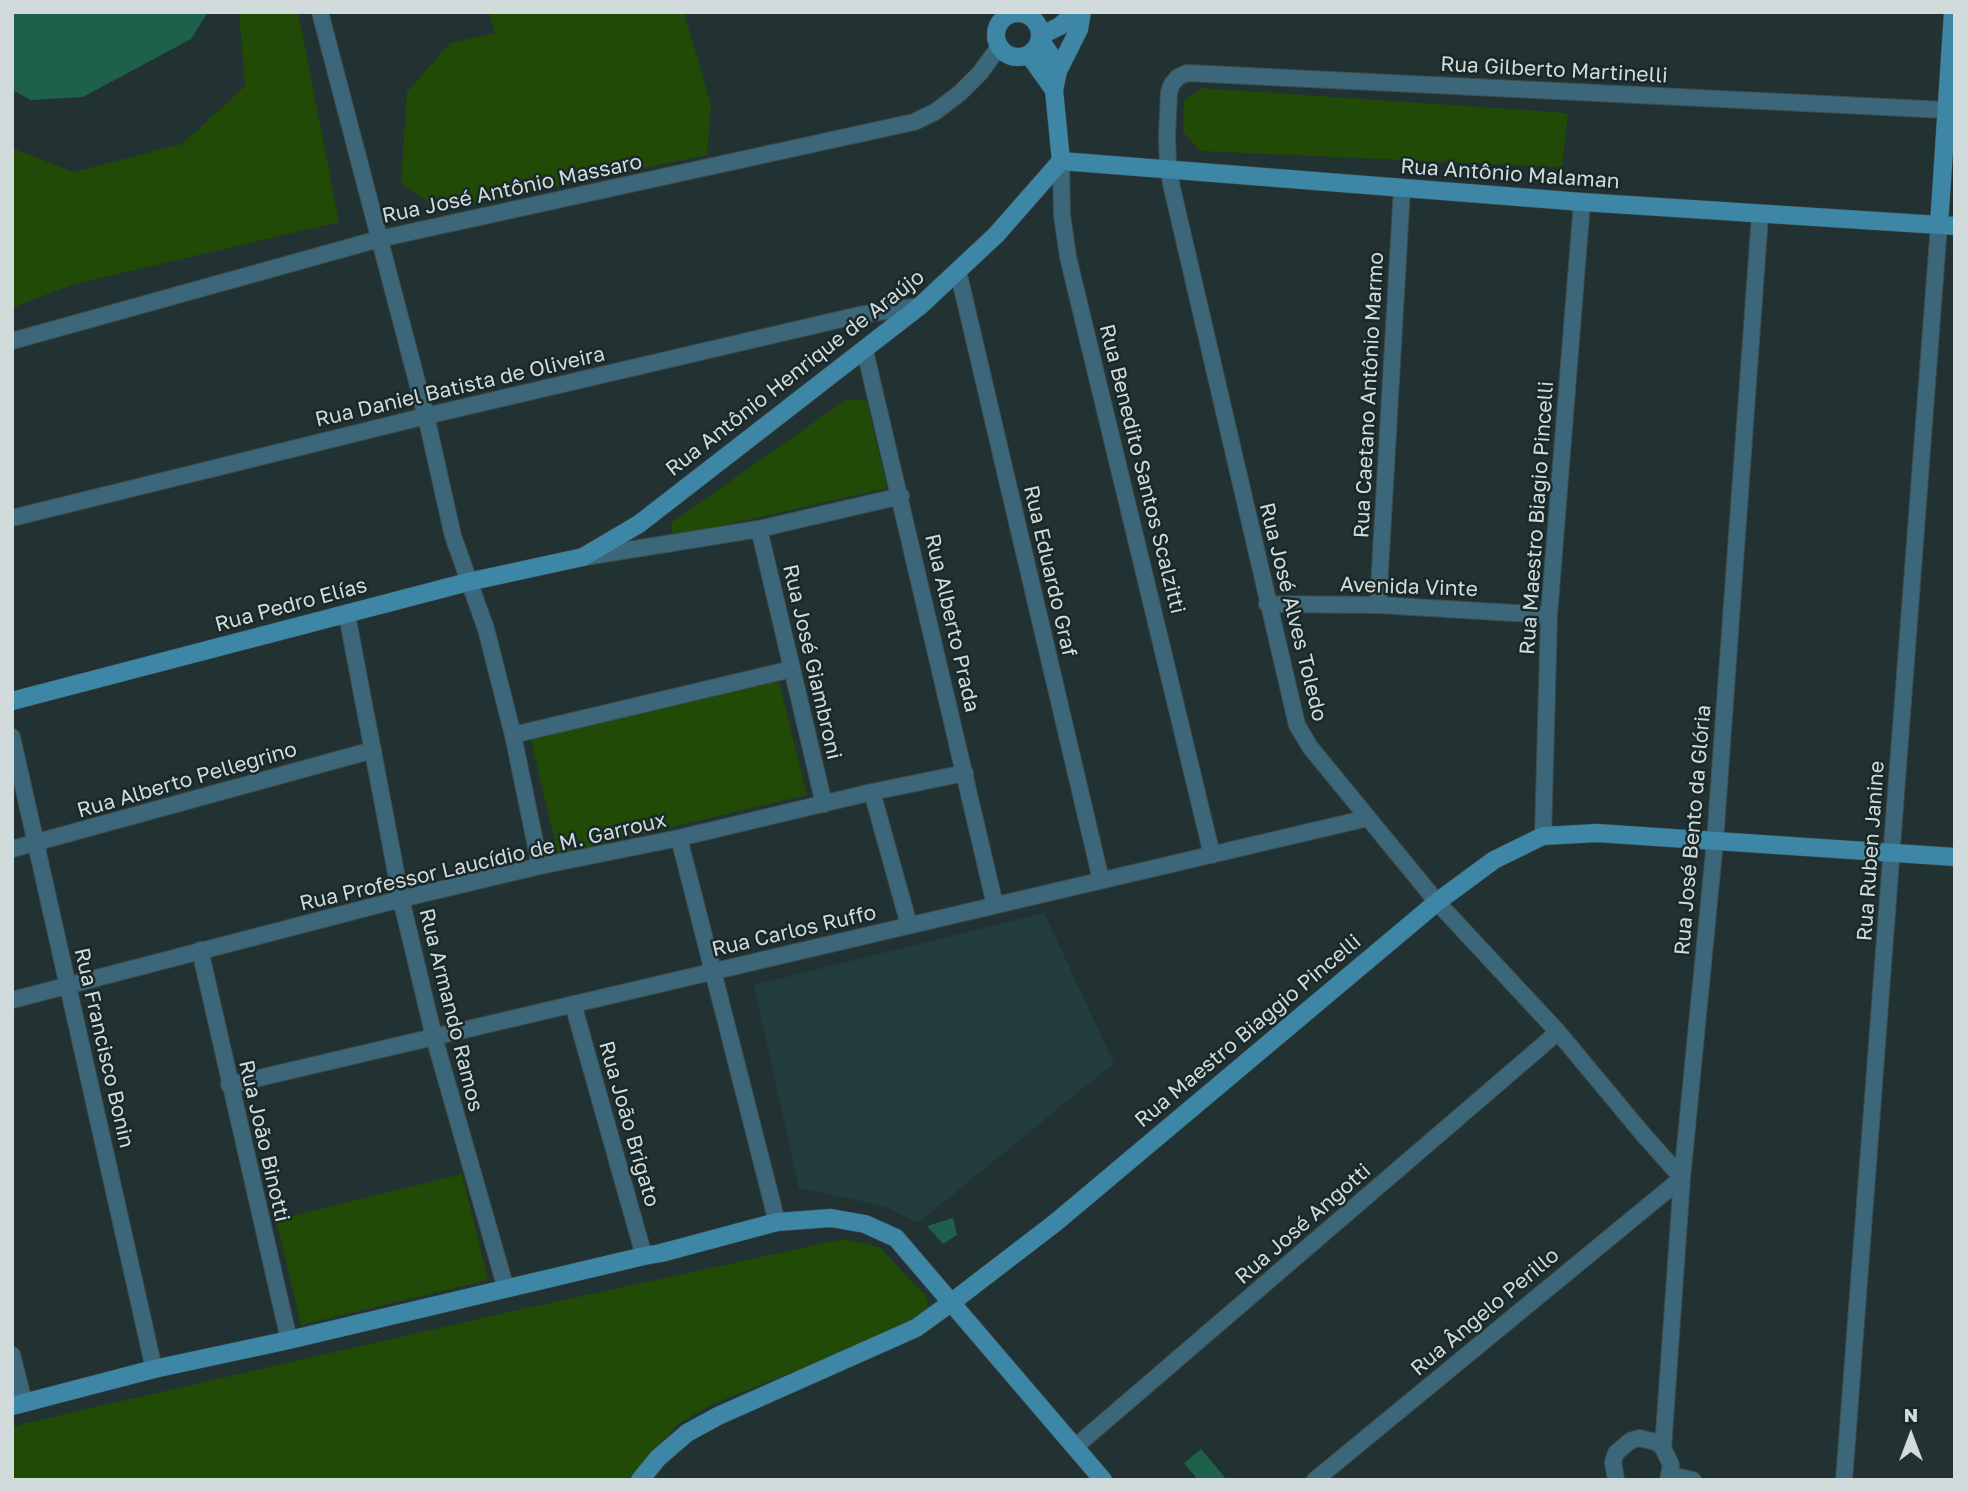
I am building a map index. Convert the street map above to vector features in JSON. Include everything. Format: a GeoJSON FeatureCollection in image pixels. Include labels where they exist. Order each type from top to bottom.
{"type":"FeatureCollection","features":[{"type":"Feature","properties":{"kind":"street"},"geometry":{"type":"LineString","coordinates":[[320,12],[426,416],[453,536],[486,629],[513,735],[540,866]]}},
{"type":"Feature","properties":{"kind":"street"},"geometry":{"type":"LineString","coordinates":[[1058,71],[1040,38],[1034,21],[1020,13],[1012,13],[997,27],[995,37],[999,47],[1007,55],[1018,58],[1034,51],[1040,38],[1060,26],[1074,12]]}},
{"type":"Feature","properties":{"kind":"street","name":"Rua Benedito Santos Scalzitti"},"geometry":{"type":"LineString","coordinates":[[1082,12],[1079,29],[1058,71],[1054,90],[1061,160],[1062,215],[1068,257],[1212,855]]}},
{"type":"Feature","properties":{"kind":"street"},"geometry":{"type":"LineString","coordinates":[[1947,226],[1946,110],[1953,12]]}},
{"type":"Feature","properties":{"kind":"street","name":"Rua José Antônio Massaro"},"geometry":{"type":"LineString","coordinates":[[12,341],[379,239],[914,122],[935,112],[960,93],[980,73],[999,47]]}},
{"type":"Feature","properties":{"kind":"street","name":"Rua Benedito Santos Scalzitti"},"geometry":{"type":"LineString","coordinates":[[1029,55],[1054,90]]}},
{"type":"Feature","properties":{"kind":"street","name":"Rua Gilberto Martinelli"},"geometry":{"type":"LineString","coordinates":[[1169,92],[1178,77],[1187,73],[1946,110]]}},
{"type":"Feature","properties":{"kind":"street","name":"Rua José Alves Toledo"},"geometry":{"type":"LineString","coordinates":[[1169,92],[1168,167],[1297,725],[1310,747],[1437,902],[1558,1032],[1682,1178]]}},
{"type":"Feature","properties":{"kind":"street","name":"Rua Antônio Malaman"},"geometry":{"type":"LineString","coordinates":[[1061,160],[1581,202],[1947,226]]}},
{"type":"Feature","properties":{"kind":"street","name":"Rua Antônio Henrique de Araújo"},"geometry":{"type":"LineString","coordinates":[[639,524],[920,306],[996,234],[1061,160]]}},
{"type":"Feature","properties":{"kind":"street","name":"Rua Caetano Antônio Marmo"},"geometry":{"type":"LineString","coordinates":[[1378,605],[1402,188]]}},
{"type":"Feature","properties":{"kind":"street","name":"Rua Maestro Biagio Pincelli"},"geometry":{"type":"LineString","coordinates":[[1544,836],[1549,615],[1581,202]]}},
{"type":"Feature","properties":{"kind":"street","name":"Rua José Bento da Glória"},"geometry":{"type":"LineString","coordinates":[[1669,1477],[1669,1456],[1663,1448],[1682,1178],[1715,841],[1760,215]]}},
{"type":"Feature","properties":{"kind":"street","name":"Rua Ruben Janine"},"geometry":{"type":"LineString","coordinates":[[1844,1480],[1892,852],[1947,226]]}},
{"type":"Feature","properties":{"kind":"street","name":"Rua Eduardo Graf"},"geometry":{"type":"LineString","coordinates":[[958,271],[1101,880]]}},
{"type":"Feature","properties":{"kind":"street","name":"Rua Daniel Batista de Oliveira"},"geometry":{"type":"LineString","coordinates":[[12,518],[426,416],[859,315],[920,306]]}},
{"type":"Feature","properties":{"kind":"street","name":"Rua Alberto Prada"},"geometry":{"type":"LineString","coordinates":[[865,351],[995,905]]}},
{"type":"Feature","properties":{"kind":"street","name":"Rua Pedro Elías"},"geometry":{"type":"LineString","coordinates":[[12,701],[468,582],[583,558],[759,529],[901,496]]}},
{"type":"Feature","properties":{"kind":"street","name":"Rua Pedro Elías"},"geometry":{"type":"LineString","coordinates":[[583,558],[639,524]]}},
{"type":"Feature","properties":{"kind":"street","name":"Rua José Giambroni"},"geometry":{"type":"LineString","coordinates":[[759,529],[824,804]]}},
{"type":"Feature","properties":{"kind":"street","name":"Avenida Vinte"},"geometry":{"type":"LineString","coordinates":[[1267,604],[1378,605],[1549,615]]}},
{"type":"Feature","properties":{"kind":"street","name":"Rua Armando Ramos"},"geometry":{"type":"LineString","coordinates":[[347,615],[401,899],[434,1037],[506,1289]]}},
{"type":"Feature","properties":{"kind":"street"},"geometry":{"type":"LineString","coordinates":[[513,735],[792,668]]}},
{"type":"Feature","properties":{"kind":"street","name":"Rua Francisco Bonin"},"geometry":{"type":"LineString","coordinates":[[12,737],[154,1369]]}},
{"type":"Feature","properties":{"kind":"street","name":"Rua Alberto Pellegrino"},"geometry":{"type":"LineString","coordinates":[[12,849],[373,750]]}},
{"type":"Feature","properties":{"kind":"street","name":"Rua Professor Laucídio de M. Garroux"},"geometry":{"type":"LineString","coordinates":[[12,1000],[401,899],[965,773]]}},
{"type":"Feature","properties":{"kind":"street"},"geometry":{"type":"LineString","coordinates":[[872,792],[909,925]]}},
{"type":"Feature","properties":{"kind":"street","name":"Rua Carlos Ruffo"},"geometry":{"type":"LineString","coordinates":[[229,1085],[1368,818]]}},
{"type":"Feature","properties":{"kind":"street","name":"Rua Maestro Biaggio Pincelli"},"geometry":{"type":"LineString","coordinates":[[640,1480],[658,1458],[687,1433],[718,1416],[916,1328],[1065,1214],[1437,902],[1494,860],[1544,836],[1597,833],[1955,858]]}},
{"type":"Feature","properties":{"kind":"street"},"geometry":{"type":"LineString","coordinates":[[679,838],[778,1222]]}},
{"type":"Feature","properties":{"kind":"street","name":"Rua João Binotti"},"geometry":{"type":"LineString","coordinates":[[200,950],[289,1340]]}},
{"type":"Feature","properties":{"kind":"street","name":"Rua João Brigato"},"geometry":{"type":"LineString","coordinates":[[573,1004],[644,1255]]}},
{"type":"Feature","properties":{"kind":"street","name":"Rua José Angotti"},"geometry":{"type":"LineString","coordinates":[[1075,1447],[1558,1032]]}},
{"type":"Feature","properties":{"kind":"street","name":"Rua Ângelo Perillo"},"geometry":{"type":"LineString","coordinates":[[1315,1480],[1682,1178]]}},
{"type":"Feature","properties":{"kind":"street"},"geometry":{"type":"LineString","coordinates":[[12,1355],[18,1404],[154,1369],[661,1253],[778,1222],[831,1218],[865,1224],[896,1238],[1103,1480]]}},
{"type":"Feature","properties":{"kind":"street"},"geometry":{"type":"LineString","coordinates":[[1616,1480],[1613,1462],[1616,1453],[1630,1441],[1648,1439],[1663,1448]]}},
{"type":"Feature","properties":{"kind":"street"},"geometry":{"type":"LineString","coordinates":[[1669,1477],[1693,1480]]}},
{"type":"Feature","properties":{"kind":"shaded area"},"geometry":{"type":"Polygon","coordinates":[[[1044,913],[1114,1063],[918,1223],[884,1206],[799,1188],[754,985],[1044,913]]]}},
{"type":"Feature","properties":{"kind":"green space"},"geometry":{"type":"Polygon","coordinates":[[[239,12],[298,12],[339,222],[71,285],[12,308],[12,148],[73,172],[182,144],[245,86],[239,12]]]}},
{"type":"Feature","properties":{"kind":"green space"},"geometry":{"type":"Polygon","coordinates":[[[489,12],[684,12],[711,105],[707,155],[439,210],[401,183],[407,92],[450,43],[495,33],[489,12]]]}},
{"type":"Feature","properties":{"kind":"green space"},"geometry":{"type":"Polygon","coordinates":[[[1201,88],[1568,113],[1562,167],[1200,151],[1183,132],[1184,101],[1201,88]]]}},
{"type":"Feature","properties":{"kind":"green space"},"geometry":{"type":"Polygon","coordinates":[[[847,399],[867,401],[887,488],[673,537],[671,523],[847,399]]]}},
{"type":"Feature","properties":{"kind":"green space"},"geometry":{"type":"Polygon","coordinates":[[[777,673],[807,795],[558,854],[529,732],[777,673]]]}},
{"type":"Feature","properties":{"kind":"green space"},"geometry":{"type":"Polygon","coordinates":[[[462,1174],[488,1280],[301,1325],[276,1220],[462,1174]]]}},
{"type":"Feature","properties":{"kind":"green space"},"geometry":{"type":"Polygon","coordinates":[[[844,1239],[879,1247],[926,1296],[929,1307],[923,1319],[711,1405],[678,1424],[627,1480],[12,1480],[12,1427],[513,1311],[844,1239]]]}},
{"type":"Feature","properties":{"kind":"building"},"geometry":{"type":"Polygon","coordinates":[[[12,12],[208,12],[191,39],[83,97],[31,100],[12,90],[12,12]]]}},
{"type":"Feature","properties":{"kind":"building"},"geometry":{"type":"Polygon","coordinates":[[[953,1218],[957,1235],[943,1244],[927,1226],[953,1218]]]}},
{"type":"Feature","properties":{"kind":"building"},"geometry":{"type":"Polygon","coordinates":[[[1201,1449],[1227,1480],[1198,1480],[1184,1463],[1201,1449]]]}}]}
